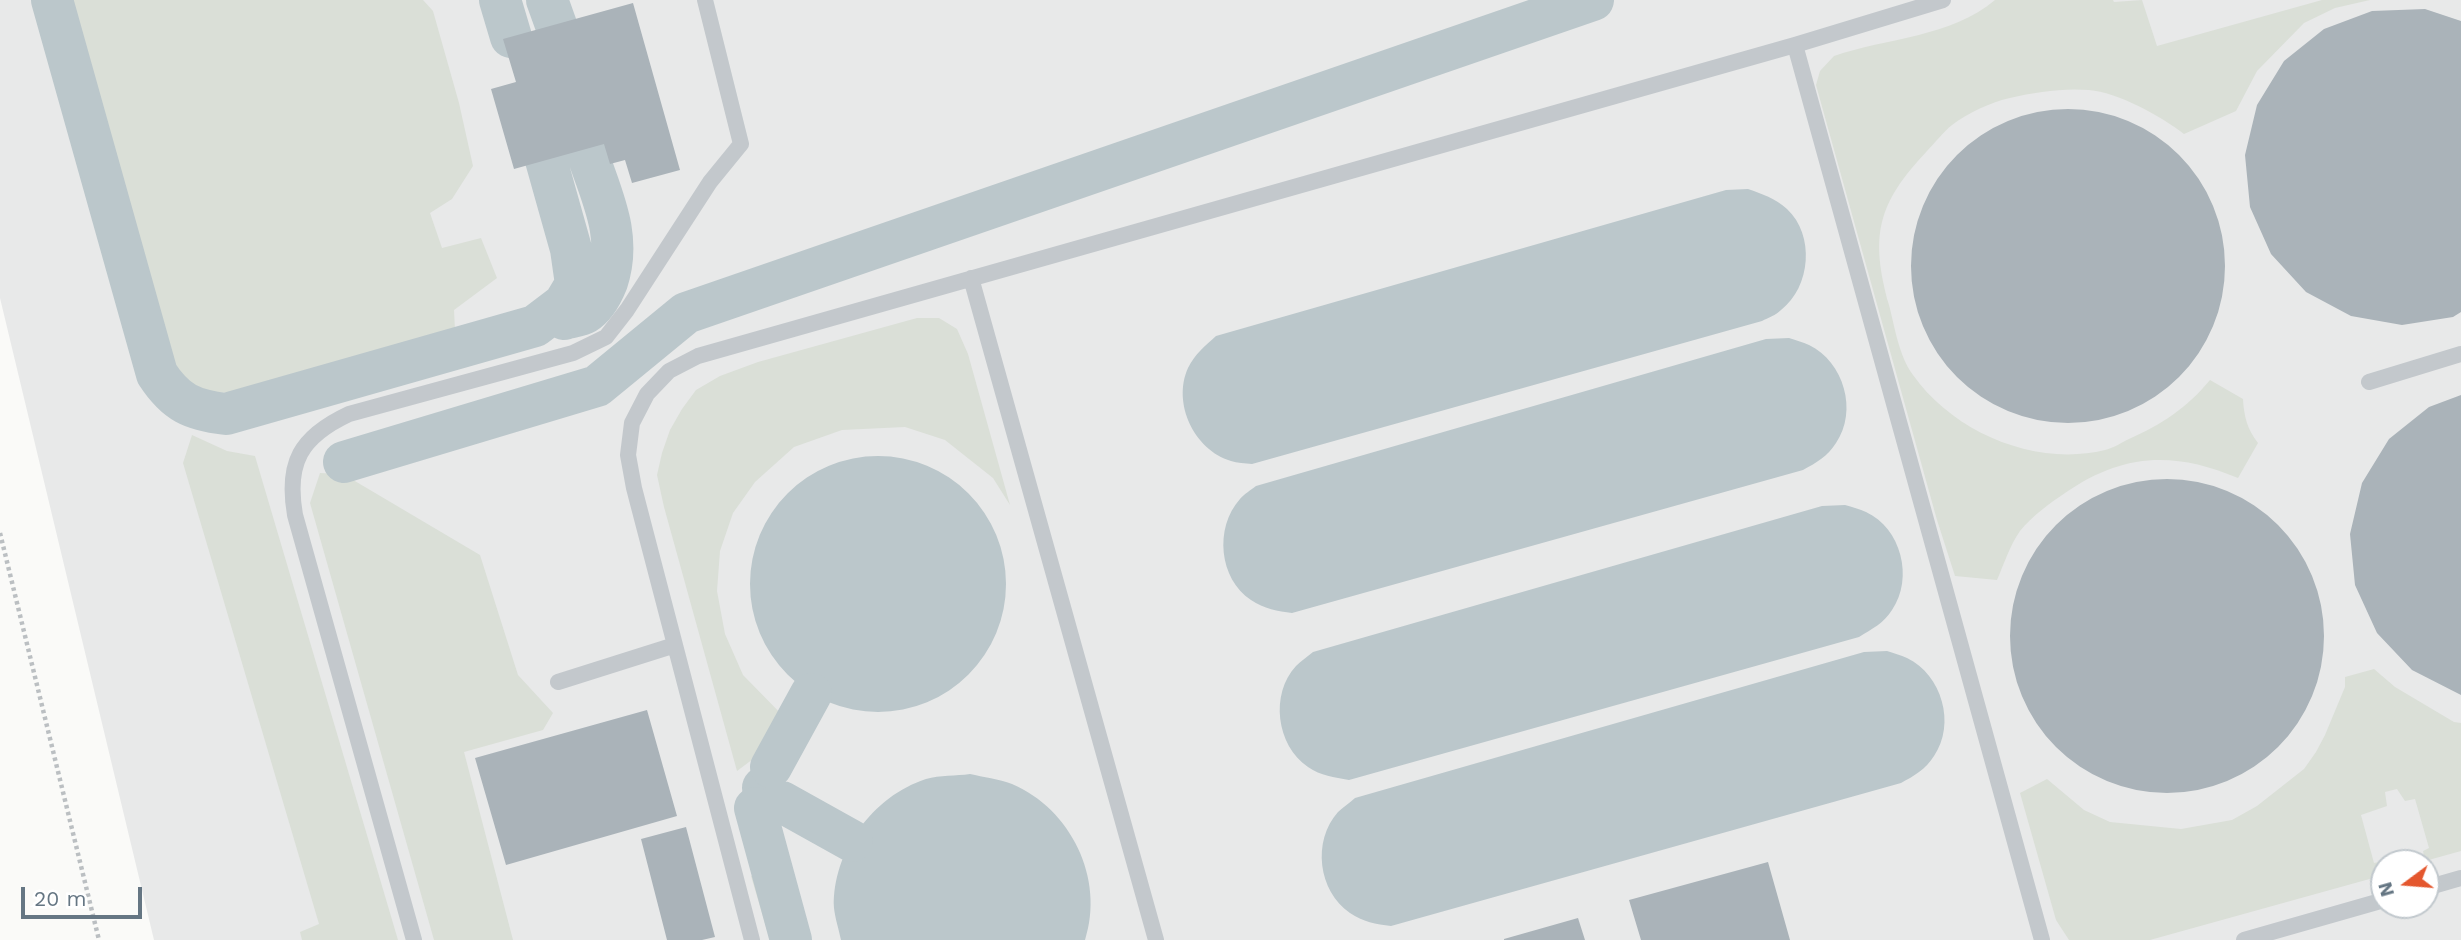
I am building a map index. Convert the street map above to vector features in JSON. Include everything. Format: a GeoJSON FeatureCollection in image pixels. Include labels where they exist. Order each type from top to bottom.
{"type":"FeatureCollection","features":[{"type":"Feature","properties":{"kind":"lane"},"geometry":{"type":"LineString","coordinates":[[414,940],[295,515],[291,490],[295,465],[307,442],[326,425],[349,414],[573,353],[606,337],[627,310],[710,182],[741,144],[705,0]]}},
{"type":"Feature","properties":{"kind":"lane"},"geometry":{"type":"LineString","coordinates":[[752,940],[628,455],[632,423],[647,394],[669,371],[698,356],[1795,45],[1942,0]]}},
{"type":"Feature","properties":{"kind":"lane"},"geometry":{"type":"LineString","coordinates":[[1795,45],[2042,940]]}},
{"type":"Feature","properties":{"kind":"lane"},"geometry":{"type":"LineString","coordinates":[[971,278],[1156,940]]}},
{"type":"Feature","properties":{"kind":"lane"},"geometry":{"type":"LineString","coordinates":[[2369,382],[2461,354]]}},
{"type":"Feature","properties":{"kind":"lane"},"geometry":{"type":"LineString","coordinates":[[558,682],[675,645]]}},
{"type":"Feature","properties":{"kind":"lane"},"geometry":{"type":"LineString","coordinates":[[2440,884],[2461,878]]}},
{"type":"Feature","properties":{"kind":"lane"},"geometry":{"type":"LineString","coordinates":[[2244,940],[2370,904]]}},
{"type":"Feature","properties":{"kind":"path"},"geometry":{"type":"LineString","coordinates":[[0,533],[99,940]]}},
{"type":"Feature","properties":{"kind":"shaded area"},"geometry":{"type":"Polygon","coordinates":[[[0,0],[2461,0],[2461,940],[154,940],[0,298],[0,0]]]}},
{"type":"Feature","properties":{"kind":"shaded area"},"geometry":{"type":"Polygon","coordinates":[[[66,0],[423,0],[433,11],[459,103],[473,166],[452,199],[430,213],[442,248],[481,238],[497,278],[454,310],[455,330],[239,393],[200,392],[173,374],[162,344],[66,0]]]}},
{"type":"Feature","properties":{"kind":"shaded area"},"geometry":{"type":"Polygon","coordinates":[[[1995,0],[2142,0],[2157,46],[2322,0],[2370,0],[2335,8],[2304,23],[2257,71],[2236,111],[2184,134],[2138,106],[2112,95],[2089,90],[2030,94],[1988,105],[1952,125],[1897,188],[1882,222],[1879,240],[1883,281],[1898,341],[1908,367],[1930,396],[1951,414],[1998,441],[2052,454],[2079,454],[2108,449],[2152,428],[2183,407],[2210,380],[2243,399],[2247,422],[2258,443],[2238,478],[2192,463],[2149,460],[2108,470],[2086,480],[2047,505],[2025,525],[2013,542],[1997,580],[1955,576],[1816,85],[1820,71],[1834,56],[1939,29],[1959,22],[1995,0]]]}},
{"type":"Feature","properties":{"kind":"shaded area"},"geometry":{"type":"Polygon","coordinates":[[[1748,189],[1773,199],[1787,209],[1796,220],[1805,246],[1806,261],[1799,288],[1781,310],[1762,321],[1252,464],[1233,462],[1218,455],[1206,447],[1190,424],[1183,396],[1188,368],[1200,350],[1216,336],[1726,190],[1748,189]]]}},
{"type":"Feature","properties":{"kind":"shaded area"},"geometry":{"type":"Polygon","coordinates":[[[917,318],[939,318],[957,329],[968,354],[1010,505],[993,478],[945,440],[905,427],[842,430],[794,447],[755,482],[733,513],[720,551],[717,591],[725,634],[743,675],[788,721],[767,758],[753,759],[737,771],[657,475],[670,430],[696,390],[720,376],[758,362],[917,318]]]}},
{"type":"Feature","properties":{"kind":"shaded area"},"geometry":{"type":"Polygon","coordinates":[[[1789,338],[1809,345],[1831,363],[1844,388],[1846,402],[1843,430],[1833,448],[1803,470],[1292,613],[1266,608],[1251,600],[1240,591],[1232,579],[1224,552],[1226,524],[1240,499],[1256,486],[1766,339],[1789,338]]]}},
{"type":"Feature","properties":{"kind":"shaded area"},"geometry":{"type":"Polygon","coordinates":[[[192,435],[227,451],[255,456],[398,940],[302,940],[300,932],[319,924],[183,463],[192,435]]]}},
{"type":"Feature","properties":{"kind":"shaded area"},"geometry":{"type":"Polygon","coordinates":[[[878,456],[915,462],[938,471],[959,485],[977,503],[996,535],[1006,584],[1000,621],[991,644],[977,665],[959,683],[927,702],[878,712],[841,706],[818,697],[797,683],[779,665],[760,633],[750,584],[756,547],[765,524],[779,503],[797,485],[829,466],[878,456]]]}},
{"type":"Feature","properties":{"kind":"shaded area"},"geometry":{"type":"Polygon","coordinates":[[[320,473],[343,474],[480,555],[518,675],[553,713],[543,730],[464,752],[513,940],[434,940],[310,503],[320,473]]]}},
{"type":"Feature","properties":{"kind":"shaded area"},"geometry":{"type":"Polygon","coordinates":[[[1845,505],[1866,512],[1878,519],[1888,530],[1900,555],[1903,569],[1899,597],[1889,615],[1859,637],[1349,780],[1323,774],[1308,767],[1297,757],[1283,733],[1280,719],[1282,690],[1296,666],[1313,652],[1822,506],[1845,505]]]}},
{"type":"Feature","properties":{"kind":"shaded area"},"geometry":{"type":"Polygon","coordinates":[[[1887,651],[1907,658],[1929,676],[1942,701],[1944,715],[1941,743],[1931,761],[1901,783],[1391,926],[1365,921],[1350,913],[1339,904],[1325,879],[1322,865],[1324,837],[1338,812],[1355,798],[1864,652],[1887,651]]]}},
{"type":"Feature","properties":{"kind":"shaded area"},"geometry":{"type":"Polygon","coordinates":[[[2374,669],[2395,687],[2454,722],[2461,723],[2461,851],[2440,857],[2440,849],[2427,849],[2429,848],[2415,799],[2405,801],[2397,789],[2385,792],[2387,806],[2361,815],[2370,849],[2370,879],[2150,940],[2069,940],[2056,920],[2020,793],[2047,779],[2084,810],[2110,822],[2181,829],[2232,820],[2257,806],[2304,769],[2325,735],[2345,687],[2345,677],[2374,669]]]}},
{"type":"Feature","properties":{"kind":"shaded area"},"geometry":{"type":"Polygon","coordinates":[[[764,766],[779,773],[786,788],[779,803],[764,810],[749,803],[742,788],[749,773],[764,766]]]}},
{"type":"Feature","properties":{"kind":"shaded area"},"geometry":{"type":"Polygon","coordinates":[[[970,774],[1007,782],[1033,795],[1051,810],[1066,828],[1078,848],[1090,893],[1090,917],[1085,940],[841,940],[834,908],[835,887],[848,847],[859,829],[889,798],[907,787],[926,779],[970,774]]]}},
{"type":"Feature","properties":{"kind":"shaded area"},"geometry":{"type":"Polygon","coordinates":[[[767,872],[785,940],[770,940],[751,876],[767,872]]]}},
{"type":"Feature","properties":{"kind":"building"},"geometry":{"type":"Polygon","coordinates":[[[633,3],[680,170],[632,183],[625,160],[610,164],[604,144],[514,169],[491,89],[516,82],[503,39],[633,3]]]}},
{"type":"Feature","properties":{"kind":"building"},"geometry":{"type":"Polygon","coordinates":[[[2425,9],[2461,21],[2461,312],[2453,317],[2402,325],[2351,316],[2306,292],[2271,254],[2250,207],[2245,155],[2257,105],[2284,61],[2324,29],[2372,11],[2425,9]]]}},
{"type":"Feature","properties":{"kind":"building"},"geometry":{"type":"Polygon","coordinates":[[[2068,109],[2099,112],[2128,121],[2155,136],[2179,155],[2198,179],[2213,206],[2222,235],[2225,266],[2222,297],[2213,326],[2198,353],[2179,377],[2155,396],[2128,411],[2099,420],[2068,423],[2037,420],[2008,411],[1981,396],[1957,377],[1938,353],[1923,326],[1914,297],[1911,266],[1914,235],[1923,206],[1938,179],[1957,155],[1981,136],[2008,121],[2037,112],[2068,109]]]}},
{"type":"Feature","properties":{"kind":"building"},"geometry":{"type":"Polygon","coordinates":[[[2461,395],[2461,695],[2412,670],[2377,633],[2355,585],[2350,534],[2362,483],[2389,439],[2429,407],[2461,395]]]}},
{"type":"Feature","properties":{"kind":"building"},"geometry":{"type":"Polygon","coordinates":[[[2167,479],[2198,482],[2227,491],[2254,506],[2278,525],[2297,549],[2312,576],[2321,605],[2324,636],[2321,667],[2312,696],[2297,723],[2278,747],[2254,766],[2227,781],[2198,790],[2167,793],[2136,790],[2107,781],[2080,766],[2056,747],[2037,723],[2022,696],[2013,667],[2010,636],[2013,605],[2022,576],[2037,549],[2056,525],[2080,506],[2107,491],[2136,482],[2167,479]]]}},
{"type":"Feature","properties":{"kind":"building"},"geometry":{"type":"Polygon","coordinates":[[[647,710],[677,816],[506,865],[475,758],[647,710]]]}},
{"type":"Feature","properties":{"kind":"building"},"geometry":{"type":"Polygon","coordinates":[[[686,827],[715,937],[702,940],[667,940],[641,839],[686,827]]]}},
{"type":"Feature","properties":{"kind":"building"},"geometry":{"type":"Polygon","coordinates":[[[1768,862],[1790,940],[1641,940],[1629,900],[1768,862]]]}},
{"type":"Feature","properties":{"kind":"building"},"geometry":{"type":"Polygon","coordinates":[[[1578,918],[1585,940],[1504,940],[1504,939],[1578,918]]]}},
{"type":"Feature","properties":{"kind":"waterway"},"geometry":{"type":"LineString","coordinates":[[52,0],[157,374],[171,392],[194,407],[226,414],[535,326],[564,304],[576,284],[571,249],[546,160]]}},
{"type":"Feature","properties":{"kind":"waterway"},"geometry":{"type":"LineString","coordinates":[[500,0],[511,37]]}},
{"type":"Feature","properties":{"kind":"waterway"},"geometry":{"type":"LineString","coordinates":[[547,0],[556,25]]}},
{"type":"Feature","properties":{"kind":"waterway"},"geometry":{"type":"LineString","coordinates":[[344,462],[597,386],[686,313],[1593,0]]}},
{"type":"Feature","properties":{"kind":"waterway"},"geometry":{"type":"LineString","coordinates":[[564,319],[583,314],[592,307],[607,282],[611,264],[608,214],[586,149]]}},
{"type":"Feature","properties":{"kind":"waterway"},"geometry":{"type":"LineString","coordinates":[[771,767],[811,694]]}},
{"type":"Feature","properties":{"kind":"waterway"},"geometry":{"type":"LineString","coordinates":[[782,802],[852,841]]}},
{"type":"Feature","properties":{"kind":"waterway"},"geometry":{"type":"LineString","coordinates":[[755,808],[791,940]]}}]}
